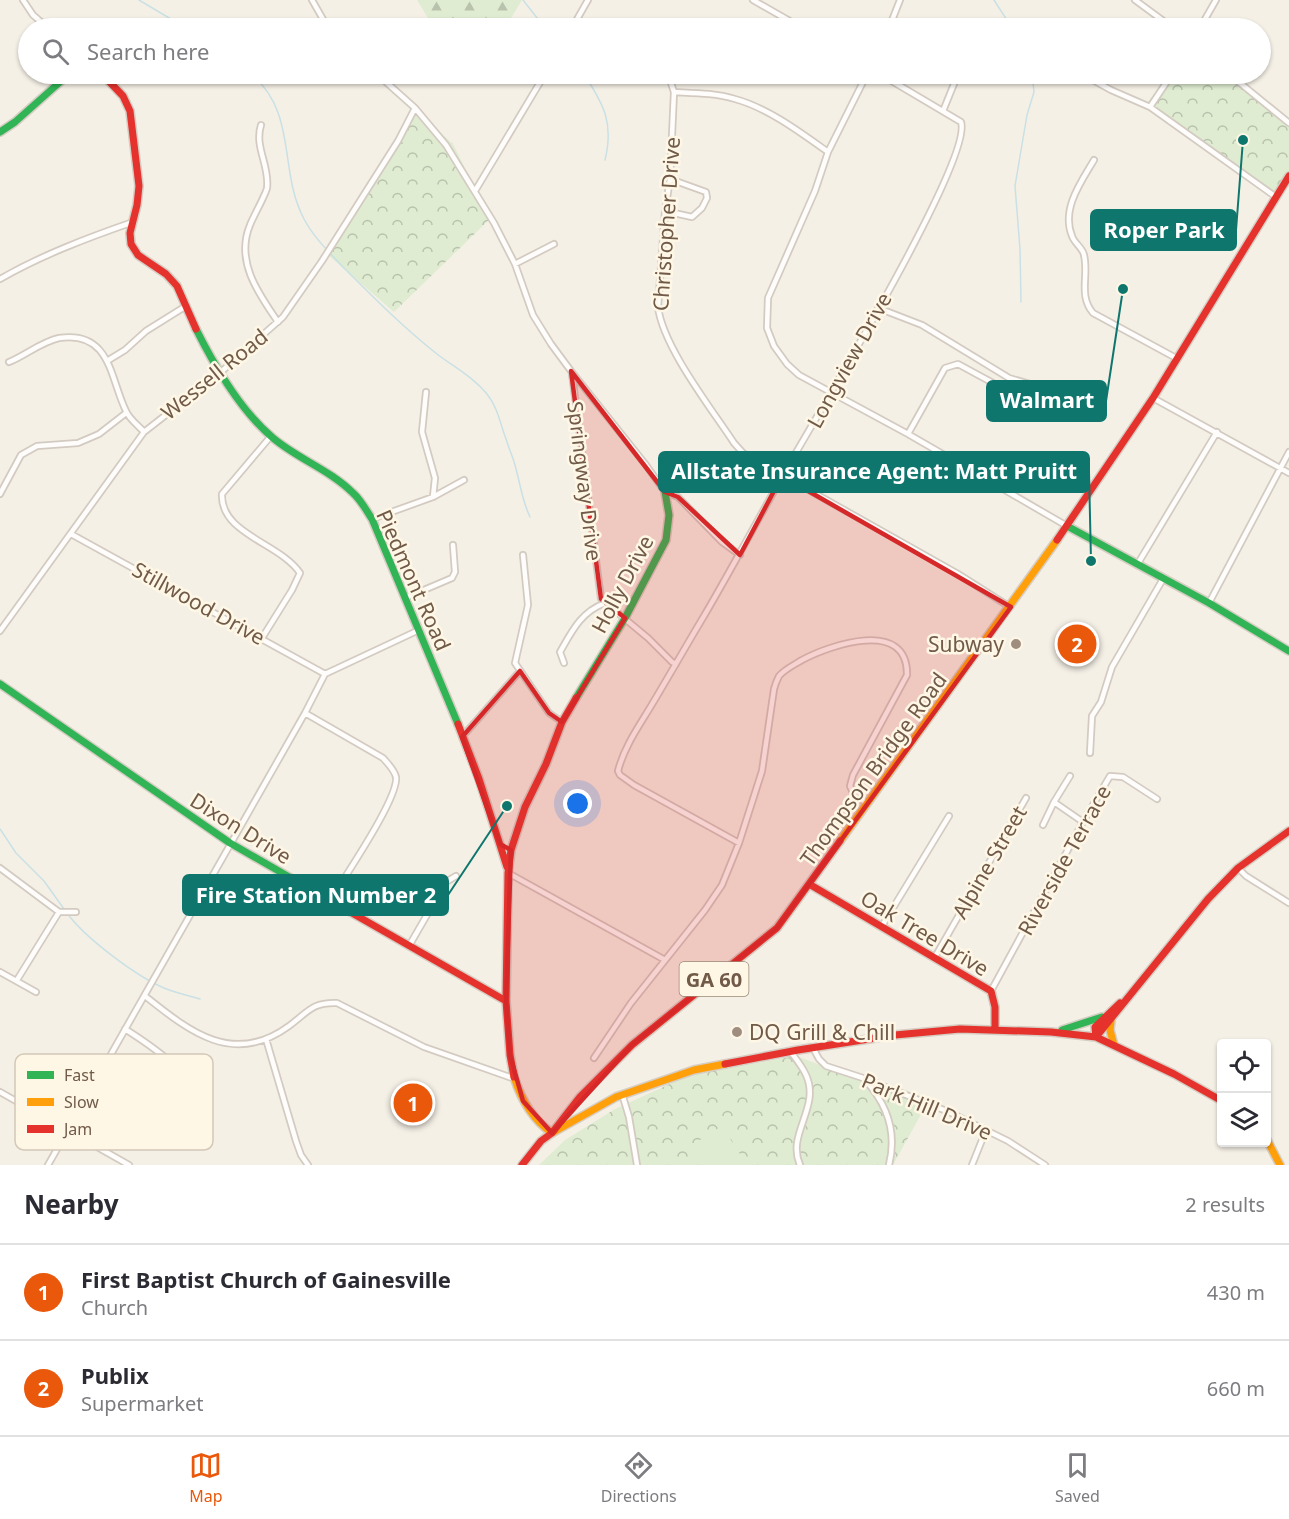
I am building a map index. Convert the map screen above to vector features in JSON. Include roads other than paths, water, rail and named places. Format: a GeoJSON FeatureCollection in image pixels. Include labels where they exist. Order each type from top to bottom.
{"type":"FeatureCollection","features":[{"type":"Feature","properties":{"kind":"main road"},"geometry":{"type":"LineString","coordinates":[[0,132],[15,122],[58,84]]}},
{"type":"Feature","properties":{"kind":"main road"},"geometry":{"type":"LineString","coordinates":[[113,84],[128,106],[137,156],[138,204],[133,222]]}},
{"type":"Feature","properties":{"kind":"main road","name":"Thompson Bridge Road"},"geometry":{"type":"LineString","coordinates":[[552,1133],[580,1097],[610,1065],[777,928],[1011,607],[1067,526],[1153,398],[1289,176]]}},
{"type":"Feature","properties":{"kind":"main road","name":"Piedmont Road"},"geometry":{"type":"LineString","coordinates":[[133,222],[131,247],[142,259],[166,272],[179,289],[197,332],[221,372],[255,420],[290,452],[342,483],[356,495],[372,519],[462,736],[508,873]]}},
{"type":"Feature","properties":{"kind":"main road","name":"Holly Drive"},"geometry":{"type":"LineString","coordinates":[[552,1133],[543,1127],[527,1108],[515,1079],[507,1033],[508,873],[511,850],[525,807],[546,764],[561,722],[625,618],[666,540],[669,515],[665,492]]}},
{"type":"Feature","properties":{"kind":"main road"},"geometry":{"type":"LineString","coordinates":[[1067,526],[1209,603],[1289,651]]}},
{"type":"Feature","properties":{"kind":"main road","name":"Dixon Drive"},"geometry":{"type":"LineString","coordinates":[[0,684],[230,843],[506,1001]]}},
{"type":"Feature","properties":{"kind":"main road"},"geometry":{"type":"LineString","coordinates":[[1096,1037],[1095,1027],[1110,1017],[1135,989],[1208,899],[1238,868],[1289,831]]}},
{"type":"Feature","properties":{"kind":"main road"},"geometry":{"type":"LineString","coordinates":[[500,844],[511,850]]}},
{"type":"Feature","properties":{"kind":"main road","name":"Oak Tree Drive"},"geometry":{"type":"LineString","coordinates":[[809,884],[991,991],[995,1006],[995,1029]]}},
{"type":"Feature","properties":{"kind":"main road"},"geometry":{"type":"LineString","coordinates":[[1051,1032],[1110,1017]]}},
{"type":"Feature","properties":{"kind":"main road"},"geometry":{"type":"LineString","coordinates":[[1110,1017],[1110,1030],[1114,1045]]}},
{"type":"Feature","properties":{"kind":"main road"},"geometry":{"type":"LineString","coordinates":[[522,1165],[542,1141],[552,1133],[605,1103],[694,1070],[813,1047],[914,1033],[995,1029],[1096,1037],[1174,1074],[1217,1099]]}},
{"type":"Feature","properties":{"kind":"main road"},"geometry":{"type":"LineString","coordinates":[[1271,1147],[1280,1165]]}},
{"type":"Feature","properties":{"kind":"street"},"geometry":{"type":"LineString","coordinates":[[23,0],[36,18]]}},
{"type":"Feature","properties":{"kind":"street"},"geometry":{"type":"LineString","coordinates":[[312,0],[322,18]]}},
{"type":"Feature","properties":{"kind":"street"},"geometry":{"type":"LineString","coordinates":[[578,18],[588,0]]}},
{"type":"Feature","properties":{"kind":"street"},"geometry":{"type":"LineString","coordinates":[[753,0],[784,18]]}},
{"type":"Feature","properties":{"kind":"street"},"geometry":{"type":"LineString","coordinates":[[768,9],[771,0]]}},
{"type":"Feature","properties":{"kind":"street"},"geometry":{"type":"LineString","coordinates":[[893,18],[900,0]]}},
{"type":"Feature","properties":{"kind":"street"},"geometry":{"type":"LineString","coordinates":[[1135,0],[1159,18]]}},
{"type":"Feature","properties":{"kind":"street"},"geometry":{"type":"LineString","coordinates":[[1206,18],[1216,0]]}},
{"type":"Feature","properties":{"kind":"street","name":"Holly Drive"},"geometry":{"type":"LineString","coordinates":[[387,84],[415,108],[446,145],[475,191],[515,264],[533,315],[546,336],[665,492]]}},
{"type":"Feature","properties":{"kind":"street"},"geometry":{"type":"LineString","coordinates":[[475,191],[539,84]]}},
{"type":"Feature","properties":{"kind":"street"},"geometry":{"type":"LineString","coordinates":[[671,84],[674,92],[703,93],[734,99],[778,120],[828,152]]}},
{"type":"Feature","properties":{"kind":"street"},"geometry":{"type":"LineString","coordinates":[[862,84],[828,152],[815,191],[768,298],[767,328],[774,346],[798,375],[908,434],[1067,526]]}},
{"type":"Feature","properties":{"kind":"street"},"geometry":{"type":"LineString","coordinates":[[897,84],[944,111],[954,84]]}},
{"type":"Feature","properties":{"kind":"street"},"geometry":{"type":"LineString","coordinates":[[1100,84],[1150,107],[1276,197]]}},
{"type":"Feature","properties":{"kind":"street"},"geometry":{"type":"LineString","coordinates":[[1150,107],[1165,84]]}},
{"type":"Feature","properties":{"kind":"street"},"geometry":{"type":"LineString","coordinates":[[1241,84],[1289,123]]}},
{"type":"Feature","properties":{"kind":"street","name":"Christopher Drive"},"geometry":{"type":"LineString","coordinates":[[674,92],[670,179],[665,211],[658,308],[660,319],[678,357],[734,443],[756,462],[958,574],[1011,607]]}},
{"type":"Feature","properties":{"kind":"street","name":"Wessell Road"},"geometry":{"type":"LineString","coordinates":[[0,631],[144,432],[221,372],[278,322],[296,300],[398,141],[415,108]]}},
{"type":"Feature","properties":{"kind":"street","name":"Longview Drive"},"geometry":{"type":"LineString","coordinates":[[739,843],[634,785],[620,775],[619,765],[632,737],[740,555],[782,476],[832,393],[941,190],[959,148],[964,128],[961,122],[944,111]]}},
{"type":"Feature","properties":{"kind":"street"},"geometry":{"type":"LineString","coordinates":[[261,125],[258,143],[267,174],[266,195],[260,201],[247,233],[244,255],[249,274],[278,322]]}},
{"type":"Feature","properties":{"kind":"street"},"geometry":{"type":"LineString","coordinates":[[1094,160],[1073,197],[1068,224],[1072,239],[1084,254],[1085,304],[1093,313],[1176,358]]}},
{"type":"Feature","properties":{"kind":"street"},"geometry":{"type":"LineString","coordinates":[[665,211],[692,216],[702,208],[707,198],[706,192],[670,179]]}},
{"type":"Feature","properties":{"kind":"street"},"geometry":{"type":"LineString","coordinates":[[0,279],[50,254],[133,222]]}},
{"type":"Feature","properties":{"kind":"street"},"geometry":{"type":"LineString","coordinates":[[515,264],[554,244]]}},
{"type":"Feature","properties":{"kind":"street"},"geometry":{"type":"LineString","coordinates":[[107,361],[146,331],[186,306]]}},
{"type":"Feature","properties":{"kind":"street"},"geometry":{"type":"LineString","coordinates":[[878,308],[922,325],[1009,378],[1051,390]]}},
{"type":"Feature","properties":{"kind":"street"},"geometry":{"type":"LineString","coordinates":[[9,362],[57,339],[84,340],[96,345],[114,373],[126,413],[144,432]]}},
{"type":"Feature","properties":{"kind":"street"},"geometry":{"type":"LineString","coordinates":[[908,434],[945,368],[958,364],[1017,396]]}},
{"type":"Feature","properties":{"kind":"street","name":"Springway Drive"},"geometry":{"type":"LineString","coordinates":[[571,371],[600,599],[605,603]]}},
{"type":"Feature","properties":{"kind":"street"},"geometry":{"type":"LineString","coordinates":[[426,392],[422,432],[435,478],[433,497]]}},
{"type":"Feature","properties":{"kind":"street"},"geometry":{"type":"LineString","coordinates":[[1153,398],[1289,473]]}},
{"type":"Feature","properties":{"kind":"street"},"geometry":{"type":"LineString","coordinates":[[0,494],[21,455],[36,446],[78,443],[99,434],[126,413]]}},
{"type":"Feature","properties":{"kind":"street"},"geometry":{"type":"LineString","coordinates":[[1137,565],[1217,432]]}},
{"type":"Feature","properties":{"kind":"street"},"geometry":{"type":"LineString","coordinates":[[262,638],[300,573],[284,557],[229,520],[221,506],[222,494],[271,436]]}},
{"type":"Feature","properties":{"kind":"street"},"geometry":{"type":"LineString","coordinates":[[1209,603],[1289,452]]}},
{"type":"Feature","properties":{"kind":"street"},"geometry":{"type":"LineString","coordinates":[[372,519],[433,497],[464,480]]}},
{"type":"Feature","properties":{"kind":"street"},"geometry":{"type":"LineString","coordinates":[[665,492],[678,497],[722,543],[740,555]]}},
{"type":"Feature","properties":{"kind":"street","name":"Stillwood Drive"},"geometry":{"type":"LineString","coordinates":[[71,534],[325,674]]}},
{"type":"Feature","properties":{"kind":"street"},"geometry":{"type":"LineString","coordinates":[[405,598],[452,578],[455,572],[453,545]]}},
{"type":"Feature","properties":{"kind":"street"},"geometry":{"type":"LineString","coordinates":[[523,555],[528,605],[515,663],[549,713],[561,722]]}},
{"type":"Feature","properties":{"kind":"street"},"geometry":{"type":"LineString","coordinates":[[1090,753],[1092,716],[1101,702],[1112,667],[1163,579]]}},
{"type":"Feature","properties":{"kind":"street"},"geometry":{"type":"LineString","coordinates":[[564,663],[560,652],[584,614],[605,603],[676,664]]}},
{"type":"Feature","properties":{"kind":"street"},"geometry":{"type":"LineString","coordinates":[[111,1054],[325,674],[419,630]]}},
{"type":"Feature","properties":{"kind":"street"},"geometry":{"type":"LineString","coordinates":[[594,1058],[631,1003],[705,910],[722,885],[739,843],[762,771],[774,689],[779,677],[787,669],[819,651],[840,644],[867,640],[880,641],[895,647],[903,654],[907,664],[907,675],[903,685],[853,775],[850,786],[853,793],[868,804]]}},
{"type":"Feature","properties":{"kind":"street"},"geometry":{"type":"LineString","coordinates":[[462,736],[520,671]]}},
{"type":"Feature","properties":{"kind":"street"},"geometry":{"type":"LineString","coordinates":[[305,713],[383,758],[392,767],[396,778],[394,791],[384,812],[330,901]]}},
{"type":"Feature","properties":{"kind":"street"},"geometry":{"type":"LineString","coordinates":[[1043,825],[1070,776]]}},
{"type":"Feature","properties":{"kind":"street","name":"Riverside Terrace"},"geometry":{"type":"LineString","coordinates":[[991,991],[1110,776],[1123,777],[1157,799]]}},
{"type":"Feature","properties":{"kind":"street","name":"Alpine Street"},"geometry":{"type":"LineString","coordinates":[[935,957],[1026,798]]}},
{"type":"Feature","properties":{"kind":"street"},"geometry":{"type":"LineString","coordinates":[[1054,802],[1083,822]]}},
{"type":"Feature","properties":{"kind":"street"},"geometry":{"type":"LineString","coordinates":[[882,926],[950,816]]}},
{"type":"Feature","properties":{"kind":"street"},"geometry":{"type":"LineString","coordinates":[[0,868],[58,912],[76,912]]}},
{"type":"Feature","properties":{"kind":"street"},"geometry":{"type":"LineString","coordinates":[[1238,868],[1246,876],[1289,903]]}},
{"type":"Feature","properties":{"kind":"street"},"geometry":{"type":"LineString","coordinates":[[508,873],[665,960]]}},
{"type":"Feature","properties":{"kind":"street"},"geometry":{"type":"LineString","coordinates":[[409,946],[446,882],[456,876]]}},
{"type":"Feature","properties":{"kind":"street"},"geometry":{"type":"LineString","coordinates":[[17,980],[58,912]]}},
{"type":"Feature","properties":{"kind":"street"},"geometry":{"type":"LineString","coordinates":[[0,972],[36,992]]}},
{"type":"Feature","properties":{"kind":"street"},"geometry":{"type":"LineString","coordinates":[[145,996],[174,1019],[206,1038],[237,1043],[266,1039],[290,1025],[314,1006],[323,1003],[337,1004],[424,1047],[515,1079]]}},
{"type":"Feature","properties":{"kind":"street"},"geometry":{"type":"LineString","coordinates":[[125,1029],[161,1054]]}},
{"type":"Feature","properties":{"kind":"street"},"geometry":{"type":"LineString","coordinates":[[266,1039],[296,1141],[308,1165]]}},
{"type":"Feature","properties":{"kind":"street","name":"Park Hill Drive"},"geometry":{"type":"LineString","coordinates":[[813,1047],[819,1059],[826,1066],[949,1112],[986,1130],[1045,1165]]}},
{"type":"Feature","properties":{"kind":"street"},"geometry":{"type":"LineString","coordinates":[[790,1051],[807,1076],[811,1094],[808,1110],[796,1138],[797,1158],[800,1165]]}},
{"type":"Feature","properties":{"kind":"street"},"geometry":{"type":"LineString","coordinates":[[863,1078],[874,1089],[885,1107],[891,1126],[893,1150],[889,1165]]}},
{"type":"Feature","properties":{"kind":"street"},"geometry":{"type":"LineString","coordinates":[[0,1092],[15,1101]]}},
{"type":"Feature","properties":{"kind":"street"},"geometry":{"type":"LineString","coordinates":[[0,1099],[7,1096]]}},
{"type":"Feature","properties":{"kind":"street"},"geometry":{"type":"LineString","coordinates":[[623,1097],[629,1117],[637,1165]]}},
{"type":"Feature","properties":{"kind":"street"},"geometry":{"type":"LineString","coordinates":[[972,1165],[986,1130]]}},
{"type":"Feature","properties":{"kind":"street"},"geometry":{"type":"LineString","coordinates":[[48,1165],[57,1150]]}},
{"type":"Feature","properties":{"kind":"street"},"geometry":{"type":"LineString","coordinates":[[102,1150],[129,1165]]}},
{"type":"Feature","properties":{"kind":"waterway"},"geometry":{"type":"LineString","coordinates":[[139,0],[169,18]]}},
{"type":"Feature","properties":{"kind":"waterway"},"geometry":{"type":"LineString","coordinates":[[523,0],[537,18]]}},
{"type":"Feature","properties":{"kind":"waterway"},"geometry":{"type":"LineString","coordinates":[[994,0],[1006,18]]}},
{"type":"Feature","properties":{"kind":"waterway"},"geometry":{"type":"LineString","coordinates":[[261,84],[275,106],[282,124],[291,181],[296,200],[308,226],[333,257],[389,312],[437,354],[476,382],[487,394],[494,405],[514,461],[530,517]]}},
{"type":"Feature","properties":{"kind":"waterway"},"geometry":{"type":"LineString","coordinates":[[590,84],[602,105],[608,125],[608,147],[605,160]]}},
{"type":"Feature","properties":{"kind":"waterway"},"geometry":{"type":"LineString","coordinates":[[1021,302],[1015,186],[1027,115],[1034,92],[1033,84]]}},
{"type":"Feature","properties":{"kind":"waterway"},"geometry":{"type":"LineString","coordinates":[[0,829],[16,853],[44,881],[64,909]]}},
{"type":"Feature","properties":{"kind":"waterway"},"geometry":{"type":"LineString","coordinates":[[67,913],[98,945],[140,975],[168,990],[200,999]]}},
{"type":"Feature","properties":{"kind":"place","name":"Roper Park"},"geometry":{"type":"Point","coordinates":[1243,140]}},
{"type":"Feature","properties":{"kind":"place","name":"Walmart"},"geometry":{"type":"Point","coordinates":[1123,289]}},
{"type":"Feature","properties":{"kind":"place","name":"Allstate Insurance Agent: Matt Pruitt"},"geometry":{"type":"Point","coordinates":[1091,561]}},
{"type":"Feature","properties":{"kind":"place","name":"Subway"},"geometry":{"type":"Point","coordinates":[1016,644]}},
{"type":"Feature","properties":{"kind":"place","name":"Publix"},"geometry":{"type":"Point","coordinates":[1077,644]}},
{"type":"Feature","properties":{"kind":"place","name":"Fire Station Number 2"},"geometry":{"type":"Point","coordinates":[507,806]}},
{"type":"Feature","properties":{"kind":"place","name":"DQ Grill & Chill"},"geometry":{"type":"Point","coordinates":[737,1032]}},
{"type":"Feature","properties":{"kind":"place","name":"First Baptist Church of Gainesville"},"geometry":{"type":"Point","coordinates":[413,1103]}}]}
